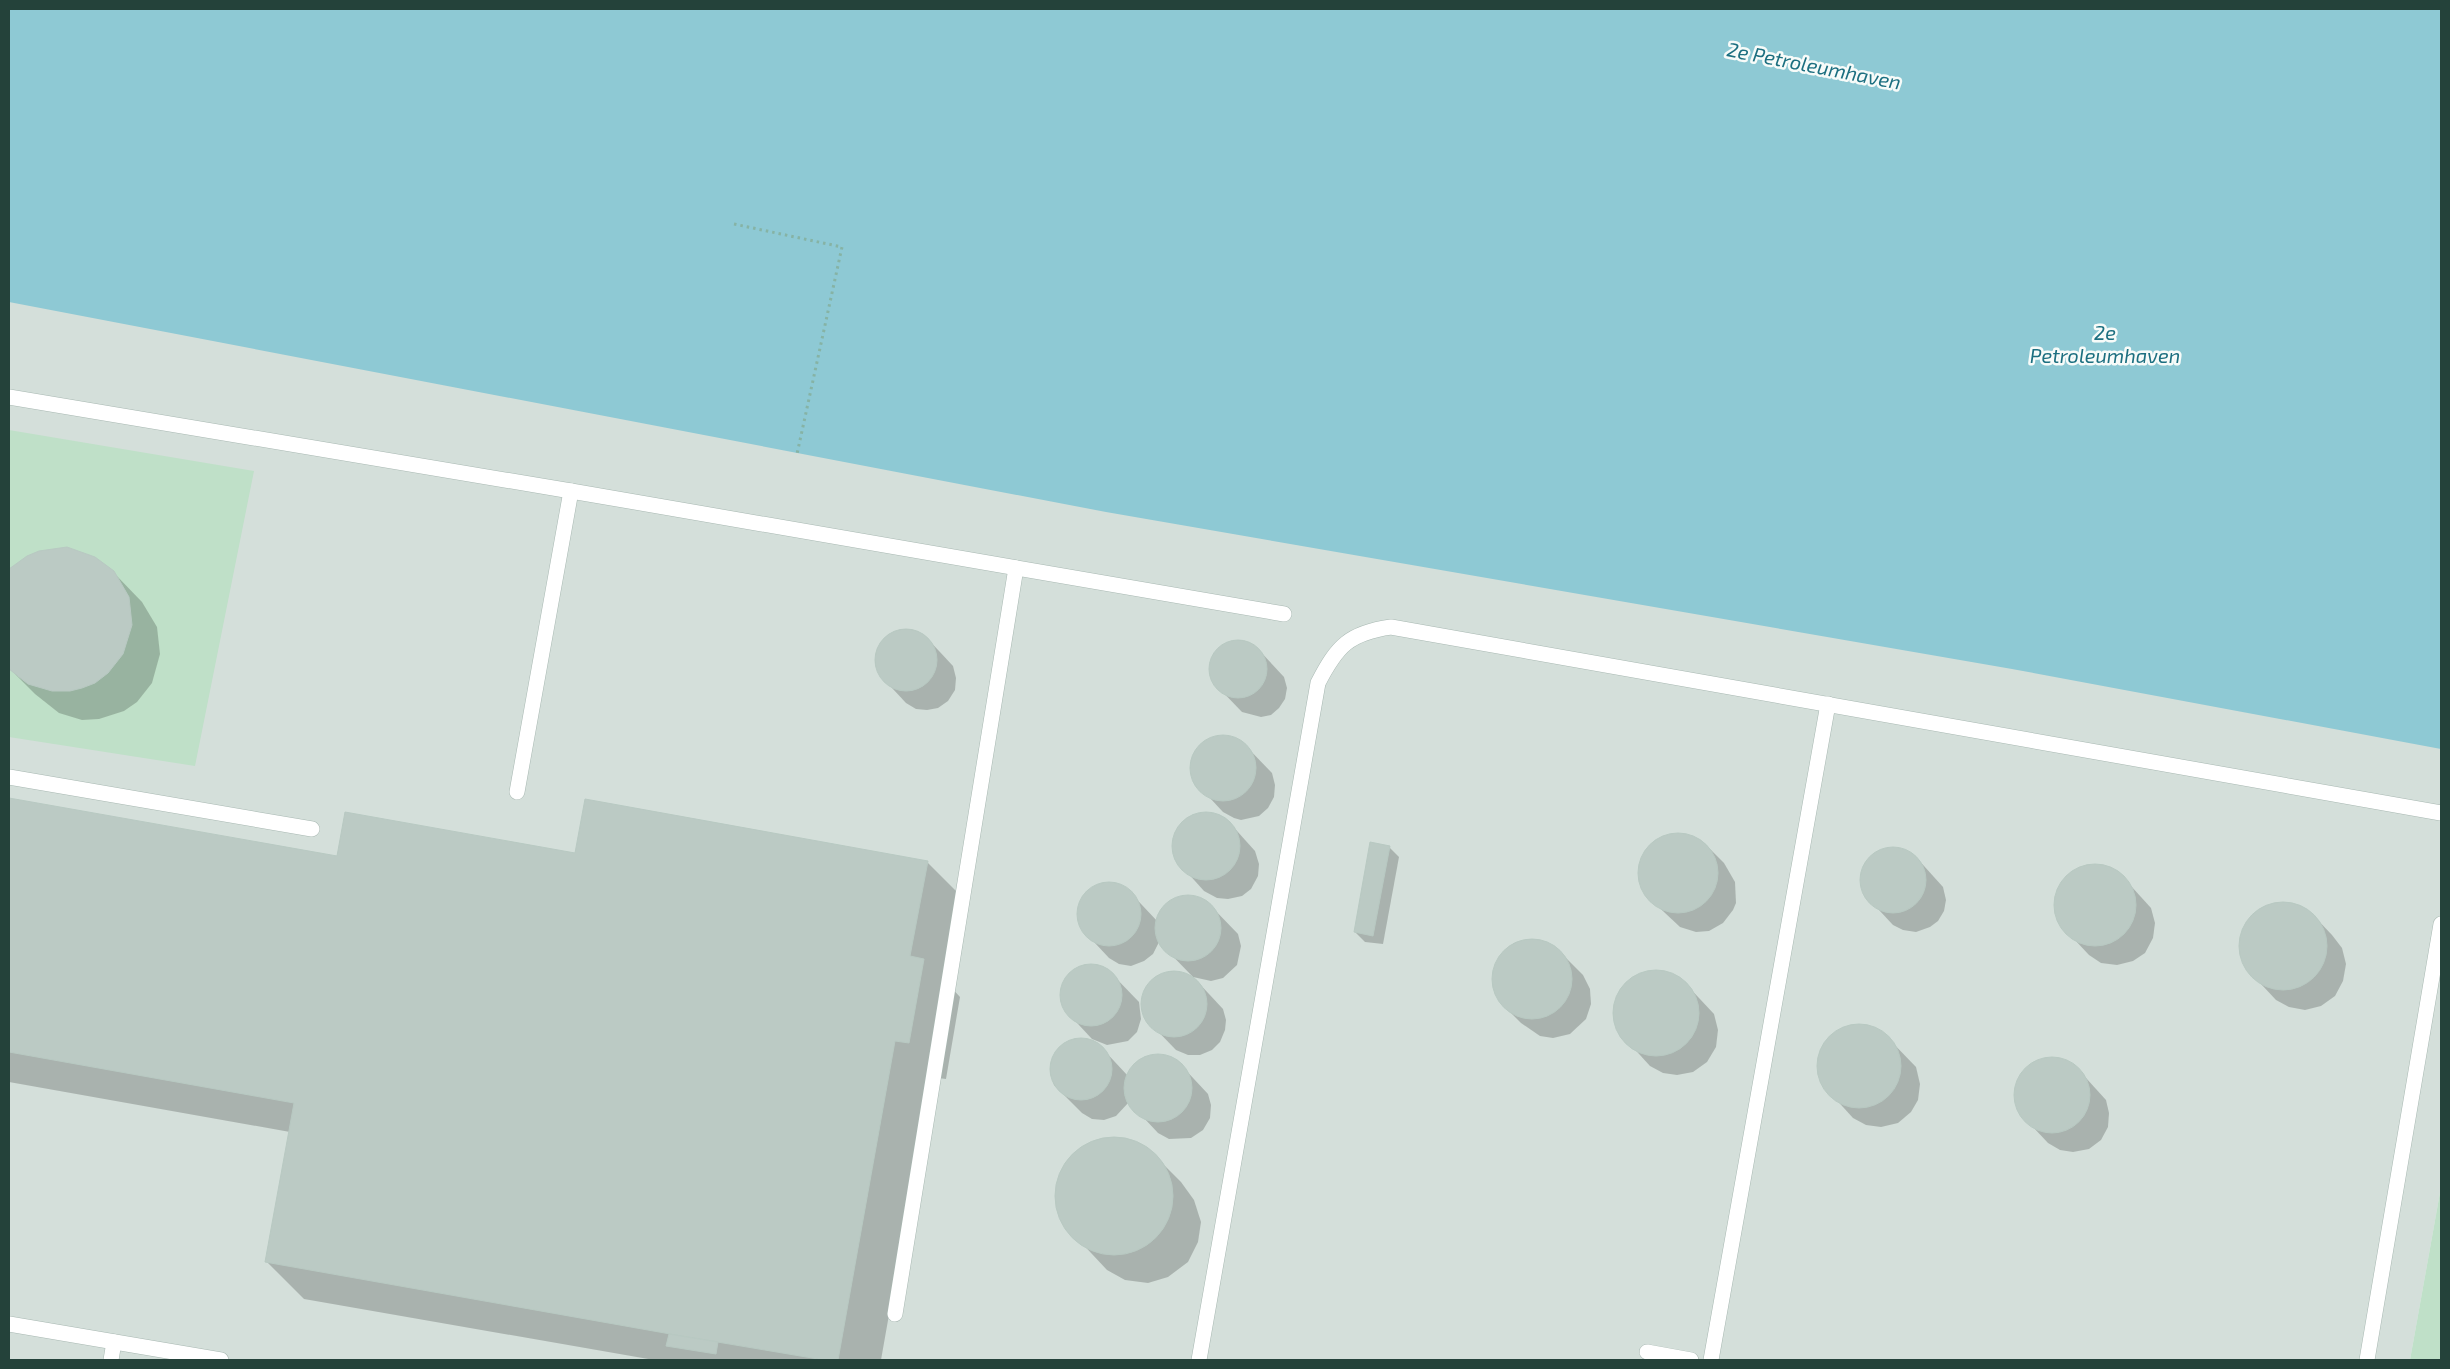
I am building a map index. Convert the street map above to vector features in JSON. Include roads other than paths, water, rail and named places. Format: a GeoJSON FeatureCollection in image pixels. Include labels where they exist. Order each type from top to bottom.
{"type":"FeatureCollection","features":[{"type":"Feature","properties":{"kind":"lane"},"geometry":{"type":"LineString","coordinates":[[9,398],[571,491],[1284,614]]}},
{"type":"Feature","properties":{"kind":"lane"},"geometry":{"type":"LineString","coordinates":[[517,792],[571,491]]}},
{"type":"Feature","properties":{"kind":"lane"},"geometry":{"type":"LineString","coordinates":[[895,1314],[1016,568]]}},
{"type":"Feature","properties":{"kind":"lane"},"geometry":{"type":"LineString","coordinates":[[1199,1360],[1318,683],[1331,657],[1348,641],[1368,630],[1391,626],[2441,814]]}},
{"type":"Feature","properties":{"kind":"lane"},"geometry":{"type":"LineString","coordinates":[[1711,1360],[1828,704]]}},
{"type":"Feature","properties":{"kind":"lane"},"geometry":{"type":"LineString","coordinates":[[9,777],[312,828]]}},
{"type":"Feature","properties":{"kind":"lane"},"geometry":{"type":"LineString","coordinates":[[2367,1360],[2441,924]]}},
{"type":"Feature","properties":{"kind":"lane"},"geometry":{"type":"LineString","coordinates":[[9,1324],[222,1360]]}},
{"type":"Feature","properties":{"kind":"lane"},"geometry":{"type":"LineString","coordinates":[[111,1360],[114,1342]]}},
{"type":"Feature","properties":{"kind":"lane"},"geometry":{"type":"LineString","coordinates":[[1647,1352],[1691,1360]]}},
{"type":"Feature","properties":{"kind":"water","name":"2e Petroleumhaven"},"geometry":{"type":"Polygon","coordinates":[[[9,9],[2441,9],[2441,749],[2012,669],[1106,512],[9,302],[9,9]]]}}]}
